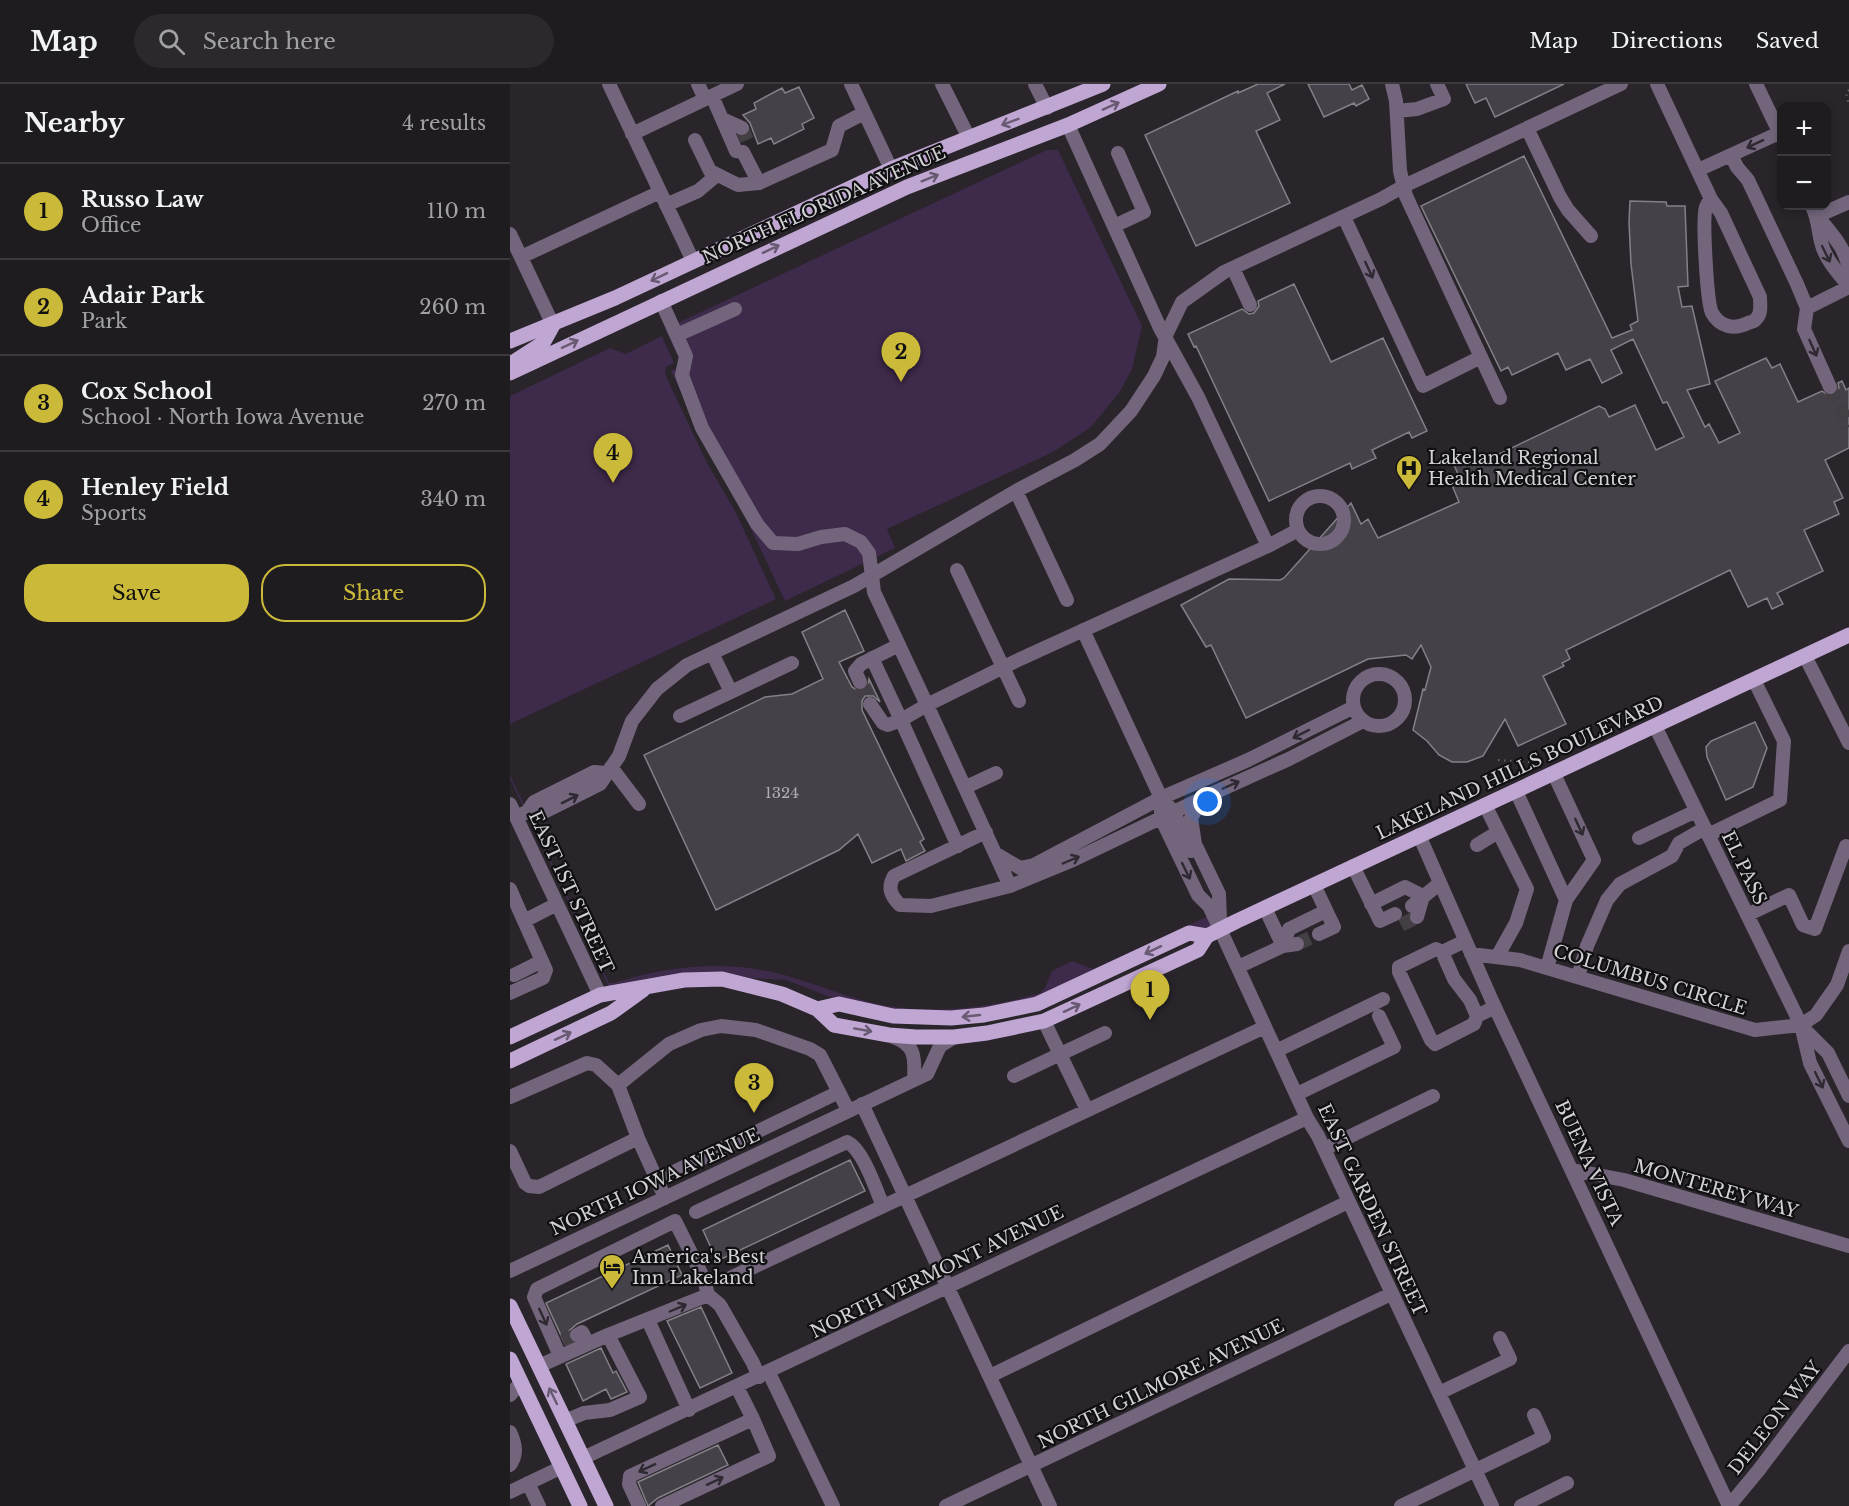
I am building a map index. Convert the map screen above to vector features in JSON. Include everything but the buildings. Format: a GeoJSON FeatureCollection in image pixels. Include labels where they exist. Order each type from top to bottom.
{"type":"FeatureCollection","features":[{"type":"Feature","properties":{"kind":"main road","name":"NORTH FLORIDA AVENUE"},"geometry":{"type":"LineString","coordinates":[[510,341],[554,325],[615,298],[891,169],[1102,84]]}},
{"type":"Feature","properties":{"kind":"main road","name":"NORTH FLORIDA AVENUE"},"geometry":{"type":"LineString","coordinates":[[510,373],[857,209],[944,172],[1068,125],[1159,84]]}},
{"type":"Feature","properties":{"kind":"main road"},"geometry":{"type":"LineString","coordinates":[[857,209],[876,190],[891,169]]}},
{"type":"Feature","properties":{"kind":"main road"},"geometry":{"type":"LineString","coordinates":[[510,363],[524,357],[543,343],[554,325]]}},
{"type":"Feature","properties":{"kind":"main road","name":"LAKELAND HILLS BOULEVARD"},"geometry":{"type":"LineString","coordinates":[[817,1009],[838,1004],[893,1016],[951,1018],[984,1015],[1037,1004],[1189,933],[1214,932],[1419,835],[1656,728],[1849,635]]}},
{"type":"Feature","properties":{"kind":"main road","name":"LAKELAND HILLS BOULEVARD"},"geometry":{"type":"LineString","coordinates":[[510,1037],[600,995],[684,980],[722,979],[782,994],[817,1009],[834,1025],[889,1035],[954,1037],[987,1033],[1044,1021],[1198,950],[1214,932]]}},
{"type":"Feature","properties":{"kind":"main road","name":"LAKELAND HILLS BOULEVARD"},"geometry":{"type":"LineString","coordinates":[[510,1061],[611,1013],[646,988]]}},
{"type":"Feature","properties":{"kind":"main road"},"geometry":{"type":"LineString","coordinates":[[510,1306],[606,1506]]}},
{"type":"Feature","properties":{"kind":"main road"},"geometry":{"type":"LineString","coordinates":[[510,1359],[580,1506]]}},
{"type":"Feature","properties":{"kind":"street"},"geometry":{"type":"LineString","coordinates":[[609,84],[693,261]]}},
{"type":"Feature","properties":{"kind":"street"},"geometry":{"type":"LineString","coordinates":[[698,84],[722,119],[736,151],[744,140]]}},
{"type":"Feature","properties":{"kind":"street"},"geometry":{"type":"LineString","coordinates":[[632,134],[737,84]]}},
{"type":"Feature","properties":{"kind":"street"},"geometry":{"type":"LineString","coordinates":[[851,84],[891,169]]}},
{"type":"Feature","properties":{"kind":"street"},"geometry":{"type":"LineString","coordinates":[[942,84],[969,138]]}},
{"type":"Feature","properties":{"kind":"street"},"geometry":{"type":"LineString","coordinates":[[1035,84],[1047,108]]}},
{"type":"Feature","properties":{"kind":"street"},"geometry":{"type":"LineString","coordinates":[[1392,84],[1397,111],[1400,171],[1406,196],[1500,398]]}},
{"type":"Feature","properties":{"kind":"street"},"geometry":{"type":"LineString","coordinates":[[1397,111],[1417,109],[1444,99],[1437,84]]}},
{"type":"Feature","properties":{"kind":"street"},"geometry":{"type":"LineString","coordinates":[[518,816],[540,814],[600,784],[619,756],[632,721],[657,689],[687,665],[849,588],[1100,444],[1131,411],[1154,376],[1163,357],[1166,335],[1182,302],[1224,272],[1344,217],[1619,84]]}},
{"type":"Feature","properties":{"kind":"street"},"geometry":{"type":"LineString","coordinates":[[1656,84],[1711,199],[1721,213],[1760,297],[1760,311],[1756,320],[1738,328],[1727,327],[1719,321],[1709,304],[1705,245],[1706,207],[1711,199]]}},
{"type":"Feature","properties":{"kind":"street"},"geometry":{"type":"LineString","coordinates":[[1756,84],[1777,129]]}},
{"type":"Feature","properties":{"kind":"street"},"geometry":{"type":"LineString","coordinates":[[695,140],[710,171],[738,185],[759,183],[832,150],[838,126],[864,113]]}},
{"type":"Feature","properties":{"kind":"street"},"geometry":{"type":"LineString","coordinates":[[722,119],[744,140],[759,183]]}},
{"type":"Feature","properties":{"kind":"street"},"geometry":{"type":"LineString","coordinates":[[1068,125],[1160,328],[1166,335],[1268,546]]}},
{"type":"Feature","properties":{"kind":"street"},"geometry":{"type":"LineString","coordinates":[[1527,128],[1560,197],[1568,210],[1591,236]]}},
{"type":"Feature","properties":{"kind":"street"},"geometry":{"type":"LineString","coordinates":[[1698,170],[1777,136]]}},
{"type":"Feature","properties":{"kind":"street"},"geometry":{"type":"LineString","coordinates":[[1114,226],[1144,212],[1118,153]]}},
{"type":"Feature","properties":{"kind":"street"},"geometry":{"type":"LineString","coordinates":[[1731,155],[1748,180],[1807,308],[1804,329],[1830,387]]}},
{"type":"Feature","properties":{"kind":"street"},"geometry":{"type":"LineString","coordinates":[[521,257],[663,198],[698,191],[717,175]]}},
{"type":"Feature","properties":{"kind":"street"},"geometry":{"type":"LineString","coordinates":[[1815,211],[1849,202]]}},
{"type":"Feature","properties":{"kind":"street"},"geometry":{"type":"LineString","coordinates":[[1807,308],[1849,286],[1833,268],[1822,245],[1815,211]]}},
{"type":"Feature","properties":{"kind":"street"},"geometry":{"type":"LineString","coordinates":[[1815,211],[1836,238],[1848,264],[1849,273]]}},
{"type":"Feature","properties":{"kind":"street"},"geometry":{"type":"LineString","coordinates":[[1344,217],[1423,386],[1481,357]]}},
{"type":"Feature","properties":{"kind":"street"},"geometry":{"type":"LineString","coordinates":[[510,234],[554,325]]}},
{"type":"Feature","properties":{"kind":"street"},"geometry":{"type":"LineString","coordinates":[[1233,268],[1250,305]]}},
{"type":"Feature","properties":{"kind":"street"},"geometry":{"type":"LineString","coordinates":[[661,301],[686,356],[682,375],[702,428],[757,524],[773,543],[798,544],[821,537],[845,534],[861,542],[869,553],[874,591],[1010,886]]}},
{"type":"Feature","properties":{"kind":"street"},"geometry":{"type":"LineString","coordinates":[[678,335],[735,309]]}},
{"type":"Feature","properties":{"kind":"street"},"geometry":{"type":"LineString","coordinates":[[1016,491],[1067,600]]}},
{"type":"Feature","properties":{"kind":"street"},"geometry":{"type":"LineString","coordinates":[[870,704],[883,723],[888,724],[901,720],[1003,668],[1298,530]]}},
{"type":"Feature","properties":{"kind":"street"},"geometry":{"type":"LineString","coordinates":[[957,570],[1019,701]]}},
{"type":"Feature","properties":{"kind":"street"},"geometry":{"type":"LineString","coordinates":[[1083,630],[1161,798],[1198,896],[1209,906],[1214,932]]}},
{"type":"Feature","properties":{"kind":"street"},"geometry":{"type":"LineString","coordinates":[[860,682],[855,671],[861,664],[899,645]]}},
{"type":"Feature","properties":{"kind":"street"},"geometry":{"type":"LineString","coordinates":[[712,653],[731,692]]}},
{"type":"Feature","properties":{"kind":"street"},"geometry":{"type":"LineString","coordinates":[[1805,656],[1849,743]]}},
{"type":"Feature","properties":{"kind":"street"},"geometry":{"type":"LineString","coordinates":[[872,658],[958,846]]}},
{"type":"Feature","properties":{"kind":"street"},"geometry":{"type":"LineString","coordinates":[[680,716],[792,663]]}},
{"type":"Feature","properties":{"kind":"street"},"geometry":{"type":"LineString","coordinates":[[1372,675],[1388,676],[1401,686],[1405,704],[1402,712],[1397,720],[1380,727],[1363,722],[1354,707],[1353,699],[1358,684],[1372,675]]}},
{"type":"Feature","properties":{"kind":"street"},"geometry":{"type":"LineString","coordinates":[[1578,977],[1587,946],[1607,900],[1620,884],[1672,856],[1679,843],[1780,800],[1784,741],[1754,680]]}},
{"type":"Feature","properties":{"kind":"street"},"geometry":{"type":"LineString","coordinates":[[996,853],[1020,868],[1034,865],[1161,798],[1248,760],[1354,707]]}},
{"type":"Feature","properties":{"kind":"street"},"geometry":{"type":"LineString","coordinates":[[986,832],[894,876],[890,882],[893,898],[900,905],[932,906],[1010,886],[1073,860],[1363,722]]}},
{"type":"Feature","properties":{"kind":"street","name":"EL PASS"},"geometry":{"type":"LineString","coordinates":[[1656,728],[1801,1025],[1810,1063],[1849,1141]]}},
{"type":"Feature","properties":{"kind":"street"},"geometry":{"type":"LineString","coordinates":[[609,770],[639,804]]}},
{"type":"Feature","properties":{"kind":"street"},"geometry":{"type":"LineString","coordinates":[[966,788],[996,773]]}},
{"type":"Feature","properties":{"kind":"street"},"geometry":{"type":"LineString","coordinates":[[1547,968],[1566,900],[1594,860],[1554,774]]}},
{"type":"Feature","properties":{"kind":"street"},"geometry":{"type":"LineString","coordinates":[[1516,791],[1566,900]]}},
{"type":"Feature","properties":{"kind":"street"},"geometry":{"type":"LineString","coordinates":[[1209,795],[1191,818],[1195,844],[1219,894],[1214,932]]}},
{"type":"Feature","properties":{"kind":"street","name":"EAST 1ST STREET"},"geometry":{"type":"LineString","coordinates":[[510,804],[518,816],[600,995]]}},
{"type":"Feature","properties":{"kind":"street"},"geometry":{"type":"LineString","coordinates":[[1485,805],[1527,889],[1516,922],[1497,957]]}},
{"type":"Feature","properties":{"kind":"street"},"geometry":{"type":"LineString","coordinates":[[1639,838],[1696,811]]}},
{"type":"Feature","properties":{"kind":"street"},"geometry":{"type":"LineString","coordinates":[[1167,815],[1218,902]]}},
{"type":"Feature","properties":{"kind":"street"},"geometry":{"type":"LineString","coordinates":[[1476,845],[1498,832]]}},
{"type":"Feature","properties":{"kind":"street","name":"BUENA VISTA"},"geometry":{"type":"LineString","coordinates":[[1419,835],[1495,1007],[1729,1506]]}},
{"type":"Feature","properties":{"kind":"street"},"geometry":{"type":"LineString","coordinates":[[1747,915],[1788,895],[1803,925],[1815,929],[1846,846]]}},
{"type":"Feature","properties":{"kind":"street"},"geometry":{"type":"LineString","coordinates":[[1353,866],[1380,921],[1395,919]]}},
{"type":"Feature","properties":{"kind":"street"},"geometry":{"type":"LineString","coordinates":[[1371,904],[1405,887],[1418,906],[1440,883]]}},
{"type":"Feature","properties":{"kind":"street"},"geometry":{"type":"LineString","coordinates":[[1314,885],[1334,927],[1319,934]]}},
{"type":"Feature","properties":{"kind":"street"},"geometry":{"type":"LineString","coordinates":[[510,889],[546,970],[543,978],[510,993]]}},
{"type":"Feature","properties":{"kind":"street"},"geometry":{"type":"LineString","coordinates":[[524,921],[557,904]]}},
{"type":"Feature","properties":{"kind":"street"},"geometry":{"type":"LineString","coordinates":[[1265,908],[1290,945]]}},
{"type":"Feature","properties":{"kind":"street"},"geometry":{"type":"LineString","coordinates":[[1290,945],[1289,929],[1326,911]]}},
{"type":"Feature","properties":{"kind":"street","name":"EAST GARDEN STREET"},"geometry":{"type":"LineString","coordinates":[[1214,932],[1238,967],[1307,1118],[1324,1149],[1492,1506]]}},
{"type":"Feature","properties":{"kind":"street"},"geometry":{"type":"LineString","coordinates":[[1238,967],[1290,945]]}},
{"type":"Feature","properties":{"kind":"street"},"geometry":{"type":"LineString","coordinates":[[1468,947],[1442,952],[1436,949],[1400,967],[1399,972],[1435,1044],[1474,1024],[1477,1016],[1495,1007]]}},
{"type":"Feature","properties":{"kind":"street","name":"COLUMBUS CIRCLE"},"geometry":{"type":"LineString","coordinates":[[1468,947],[1497,957],[1520,960],[1755,1030],[1801,1025]]}},
{"type":"Feature","properties":{"kind":"street"},"geometry":{"type":"LineString","coordinates":[[1801,1025],[1816,1015],[1837,985],[1849,951]]}},
{"type":"Feature","properties":{"kind":"street"},"geometry":{"type":"LineString","coordinates":[[1442,952],[1454,979],[1470,1000],[1477,1016]]}},
{"type":"Feature","properties":{"kind":"street"},"geometry":{"type":"LineString","coordinates":[[514,975],[542,961]]}},
{"type":"Feature","properties":{"kind":"street"},"geometry":{"type":"LineString","coordinates":[[1276,1051],[1383,999]]}},
{"type":"Feature","properties":{"kind":"street"},"geometry":{"type":"LineString","coordinates":[[1296,1094],[1394,1047],[1379,1017]]}},
{"type":"Feature","properties":{"kind":"street"},"geometry":{"type":"LineString","coordinates":[[1044,1021],[1087,1110]]}},
{"type":"Feature","properties":{"kind":"street","name":"EL PASS"},"geometry":{"type":"LineString","coordinates":[[1801,1025],[1828,1053],[1849,1096]]}},
{"type":"Feature","properties":{"kind":"street"},"geometry":{"type":"LineString","coordinates":[[618,1085],[669,1044],[701,1030],[721,1026],[756,1030],[810,1048],[820,1056],[849,1110]]}},
{"type":"Feature","properties":{"kind":"street"},"geometry":{"type":"LineString","coordinates":[[728,1279],[1266,1027]]}},
{"type":"Feature","properties":{"kind":"street"},"geometry":{"type":"LineString","coordinates":[[1014,1076],[1105,1033]]}},
{"type":"Feature","properties":{"kind":"street"},"geometry":{"type":"LineString","coordinates":[[889,1035],[905,1040],[912,1048],[914,1080]]}},
{"type":"Feature","properties":{"kind":"street","name":"NORTH IOWA AVENUE"},"geometry":{"type":"LineString","coordinates":[[510,1271],[927,1074],[940,1046],[954,1037]]}},
{"type":"Feature","properties":{"kind":"street"},"geometry":{"type":"LineString","coordinates":[[510,1098],[587,1063],[596,1065],[618,1085],[638,1138],[666,1198]]}},
{"type":"Feature","properties":{"kind":"street"},"geometry":{"type":"LineString","coordinates":[[657,1180],[839,1092]]}},
{"type":"Feature","properties":{"kind":"street"},"geometry":{"type":"LineString","coordinates":[[1324,1149],[1432,1096]]}},
{"type":"Feature","properties":{"kind":"street"},"geometry":{"type":"LineString","coordinates":[[862,1104],[1050,1506]]}},
{"type":"Feature","properties":{"kind":"street","name":"NORTH VERMONT AVENUE"},"geometry":{"type":"LineString","coordinates":[[583,1458],[764,1375],[1307,1118]]}},
{"type":"Feature","properties":{"kind":"street"},"geometry":{"type":"LineString","coordinates":[[510,1151],[525,1183],[539,1187],[638,1138]]}},
{"type":"Feature","properties":{"kind":"street"},"geometry":{"type":"LineString","coordinates":[[696,1212],[847,1142],[854,1145],[860,1154],[883,1206]]}},
{"type":"Feature","properties":{"kind":"street","name":"MONTEREY WAY"},"geometry":{"type":"LineString","coordinates":[[1572,1170],[1624,1180],[1849,1246]]}},
{"type":"Feature","properties":{"kind":"street"},"geometry":{"type":"LineString","coordinates":[[990,1376],[1348,1202]]}},
{"type":"Feature","properties":{"kind":"street"},"geometry":{"type":"LineString","coordinates":[[560,1347],[534,1298],[537,1289],[675,1221],[704,1279],[708,1295],[720,1305],[753,1363],[764,1375],[833,1506]]}},
{"type":"Feature","properties":{"kind":"street","name":"NORTH GILMORE AVENUE"},"geometry":{"type":"LineString","coordinates":[[946,1506],[1391,1294]]}},
{"type":"Feature","properties":{"kind":"street"},"geometry":{"type":"LineString","coordinates":[[539,1366],[560,1347],[582,1339],[608,1335],[708,1295]]}},
{"type":"Feature","properties":{"kind":"street"},"geometry":{"type":"LineString","coordinates":[[648,1320],[688,1410]]}},
{"type":"Feature","properties":{"kind":"street"},"geometry":{"type":"LineString","coordinates":[[565,1421],[584,1413],[610,1410],[640,1397],[608,1335]]}},
{"type":"Feature","properties":{"kind":"street"},"geometry":{"type":"LineString","coordinates":[[1439,1393],[1510,1359],[1500,1338]]}},
{"type":"Feature","properties":{"kind":"street","name":"DELEON WAY"},"geometry":{"type":"LineString","coordinates":[[1729,1506],[1849,1351]]}},
{"type":"Feature","properties":{"kind":"street"},"geometry":{"type":"LineString","coordinates":[[510,1395],[521,1382]]}},
{"type":"Feature","properties":{"kind":"street"},"geometry":{"type":"LineString","coordinates":[[662,1506],[769,1456],[737,1387]]}},
{"type":"Feature","properties":{"kind":"street"},"geometry":{"type":"LineString","coordinates":[[1401,1506],[1544,1437],[1534,1415]]}},
{"type":"Feature","properties":{"kind":"street"},"geometry":{"type":"LineString","coordinates":[[639,1506],[629,1484],[630,1476],[753,1419]]}},
{"type":"Feature","properties":{"kind":"street"},"geometry":{"type":"LineString","coordinates":[[510,1432],[515,1443],[515,1454],[511,1464],[527,1495],[562,1467]]}},
{"type":"Feature","properties":{"kind":"street"},"geometry":{"type":"LineString","coordinates":[[1521,1506],[1567,1483]]}},
{"type":"Feature","properties":{"kind":"path"},"geometry":{"type":"LineString","coordinates":[[1849,90],[1846,92],[1849,106]]}},
{"type":"Feature","properties":{"kind":"path"},"geometry":{"type":"LineString","coordinates":[[1498,760],[1529,762]]}},
{"type":"Feature","properties":{"kind":"shaded area"},"geometry":{"type":"Polygon","coordinates":[[[1047,150],[1058,150],[1142,326],[1132,369],[1119,393],[1091,427],[1053,452],[887,529],[895,548],[785,601],[742,510],[712,458],[671,371],[682,365],[665,329],[1047,150]]]}},
{"type":"Feature","properties":{"kind":"shaded area"},"geometry":{"type":"Polygon","coordinates":[[[662,336],[674,363],[666,367],[665,374],[706,461],[736,513],[776,599],[510,724],[510,396],[610,348],[626,354],[662,336]]]}},
{"type":"Feature","properties":{"kind":"shaded area"},"geometry":{"type":"Polygon","coordinates":[[[510,775],[609,983],[681,968],[726,966],[772,972],[886,1006],[925,1009],[964,1008],[1040,993],[1045,988],[1052,971],[1072,961],[1093,969],[1217,912],[1221,922],[1039,1006],[996,1015],[871,1013],[786,980],[749,978],[723,972],[649,980],[647,978],[643,981],[609,987],[510,775]]]}},
{"type":"Feature","properties":{"kind":"tunnel"},"geometry":{"type":"LineString","coordinates":[[742,128],[747,140]]}},
{"type":"Feature","properties":{"kind":"tunnel"},"geometry":{"type":"LineString","coordinates":[[1830,387],[1849,427]]}},
{"type":"Feature","properties":{"kind":"tunnel"},"geometry":{"type":"LineString","coordinates":[[860,682],[870,704]]}},
{"type":"Feature","properties":{"kind":"tunnel"},"geometry":{"type":"LineString","coordinates":[[1401,925],[1417,917]]}},
{"type":"Feature","properties":{"kind":"tunnel"},"geometry":{"type":"LineString","coordinates":[[1297,944],[1319,934]]}},
{"type":"Feature","properties":{"kind":"tunnel"},"geometry":{"type":"LineString","coordinates":[[563,1341],[577,1335]]}},
{"type":"Feature","properties":{"kind":"place","name":"Adair Park"},"geometry":{"type":"Point","coordinates":[901,382]}},
{"type":"Feature","properties":{"kind":"place","name":"Henley Field"},"geometry":{"type":"Point","coordinates":[613,483]}},
{"type":"Feature","properties":{"kind":"place","name":"Lakeland Regional Health Medical Center"},"geometry":{"type":"Point","coordinates":[1409,491]}},
{"type":"Feature","properties":{"kind":"place","name":"Russo Law"},"geometry":{"type":"Point","coordinates":[1150,1020]}},
{"type":"Feature","properties":{"kind":"place","name":"Cox School"},"geometry":{"type":"Point","coordinates":[754,1113]}},
{"type":"Feature","properties":{"kind":"place","name":"America's Best Inn Lakeland"},"geometry":{"type":"Point","coordinates":[612,1290]}}]}
